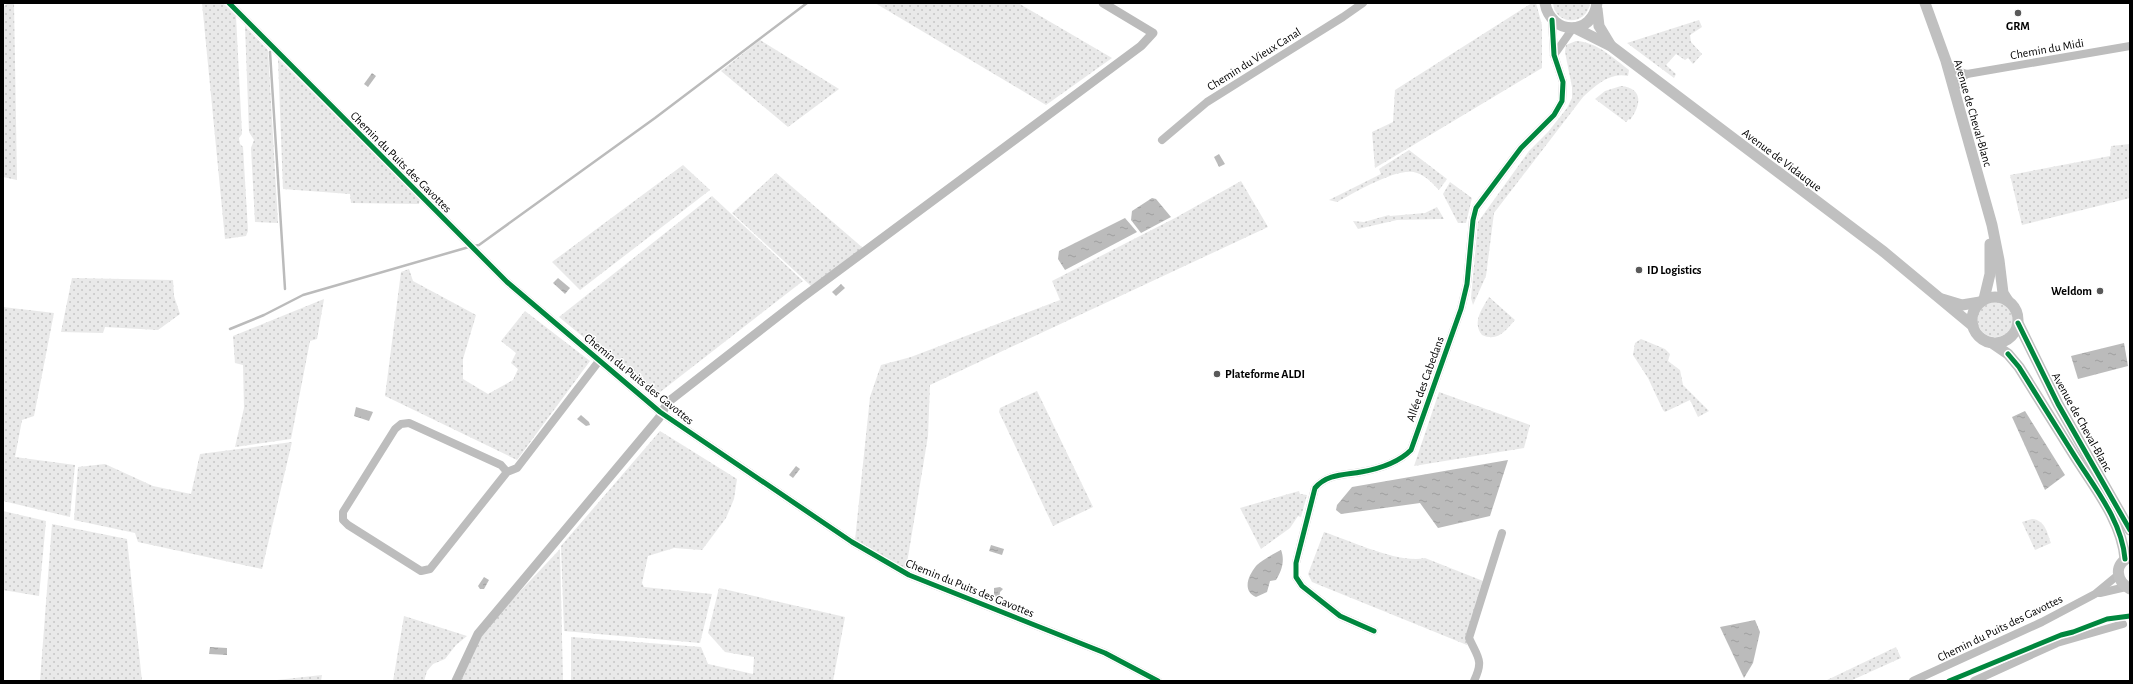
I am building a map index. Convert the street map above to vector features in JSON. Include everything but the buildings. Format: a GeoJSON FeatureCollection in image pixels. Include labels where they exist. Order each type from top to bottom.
{"type":"FeatureCollection","features":[{"type":"Feature","properties":{"kind":"main road"},"geometry":{"type":"LineString","coordinates":[[1545,3],[1552,20]]}},
{"type":"Feature","properties":{"kind":"main road","name":"Avenue de Cheval-Blanc"},"geometry":{"type":"LineString","coordinates":[[1920,3],[1950,93],[1987,225],[1991,266],[1989,284],[1982,301]]}},
{"type":"Feature","properties":{"kind":"main road","name":"Avenue de Cheval-Blanc"},"geometry":{"type":"LineString","coordinates":[[1925,3],[1946,61],[1992,225],[1999,260],[2003,292],[2008,301]]}},
{"type":"Feature","properties":{"kind":"main road","name":"Avenue de Vidauque"},"geometry":{"type":"LineString","coordinates":[[1597,6],[1599,26],[1611,46]]}},
{"type":"Feature","properties":{"kind":"main road"},"geometry":{"type":"LineString","coordinates":[[1574,28],[1588,22],[1597,6]]}},
{"type":"Feature","properties":{"kind":"main road","name":"Avenue de Vidauque"},"geometry":{"type":"LineString","coordinates":[[1552,20],[1562,26],[1574,28],[1611,46],[1884,252],[1973,326]]}},
{"type":"Feature","properties":{"kind":"main road","name":"Avenue de Vidauque"},"geometry":{"type":"LineString","coordinates":[[1936,296],[1962,305],[1982,301]]}},
{"type":"Feature","properties":{"kind":"main road"},"geometry":{"type":"LineString","coordinates":[[1996,297],[2008,301],[2016,310],[2018,323],[2015,331],[2009,338],[2001,342],[1992,343],[1980,337],[1973,326],[1973,313],[1982,301],[1996,297]]}},
{"type":"Feature","properties":{"kind":"main road","name":"Avenue de Cheval-Blanc"},"geometry":{"type":"LineString","coordinates":[[2018,323],[2058,404],[2130,530]]}},
{"type":"Feature","properties":{"kind":"main road","name":"Avenue de Cheval-Blanc"},"geometry":{"type":"LineString","coordinates":[[1992,343],[2008,354],[2019,367],[2097,490],[2118,527],[2128,558],[2119,567],[2118,575]]}},
{"type":"Feature","properties":{"kind":"main road"},"geometry":{"type":"LineString","coordinates":[[2118,575],[2120,581],[2128,588]]}},
{"type":"Feature","properties":{"kind":"street","name":"Chemin du Puits des Gavottes"},"geometry":{"type":"LineString","coordinates":[[229,3],[507,282],[599,361],[680,426],[871,554],[910,576],[1105,653],[1158,681]]}},
{"type":"Feature","properties":{"kind":"street","name":"Chemin du Vieux Canal"},"geometry":{"type":"LineString","coordinates":[[1162,140],[1207,102],[1363,3]]}},
{"type":"Feature","properties":{"kind":"street"},"geometry":{"type":"LineString","coordinates":[[1552,20],[1554,55]]}},
{"type":"Feature","properties":{"kind":"street"},"geometry":{"type":"LineString","coordinates":[[1554,55],[1574,28]]}},
{"type":"Feature","properties":{"kind":"street","name":"Chemin du Midi"},"geometry":{"type":"LineString","coordinates":[[1968,74],[2130,46]]}},
{"type":"Feature","properties":{"kind":"street","name":"Allée des Cabedans"},"geometry":{"type":"LineString","coordinates":[[1374,631],[1340,616],[1302,586],[1296,577],[1296,563],[1315,488],[1320,482],[1338,474],[1362,472],[1403,458],[1411,450],[1461,309],[1467,284],[1473,220],[1476,208],[1521,148],[1554,115],[1562,101],[1563,82],[1554,55]]}},
{"type":"Feature","properties":{"kind":"street"},"geometry":{"type":"LineString","coordinates":[[1946,61],[1954,70],[1968,74]]}},
{"type":"Feature","properties":{"kind":"street"},"geometry":{"type":"LineString","coordinates":[[1954,91],[1960,79],[1968,74]]}},
{"type":"Feature","properties":{"kind":"street"},"geometry":{"type":"LineString","coordinates":[[507,472],[501,465],[409,423],[401,424],[395,429],[343,512],[343,520],[348,525],[415,567],[426,571],[430,569],[507,472],[517,468],[599,361]]}},
{"type":"Feature","properties":{"kind":"street"},"geometry":{"type":"LineString","coordinates":[[1474,681],[1481,667],[1480,657],[1469,638],[1502,533]]}},
{"type":"Feature","properties":{"kind":"street","name":"Chemin du Puits des Gavottes"},"geometry":{"type":"LineString","coordinates":[[1913,681],[1926,679],[2042,622],[2095,594],[2118,575]]}},
{"type":"Feature","properties":{"kind":"street","name":"Chemin du Puits des Gavottes"},"geometry":{"type":"LineString","coordinates":[[2095,594],[2128,588]]}},
{"type":"Feature","properties":{"kind":"street"},"geometry":{"type":"LineString","coordinates":[[1974,681],[2057,643],[2123,624]]}},
{"type":"Feature","properties":{"kind":"shaded area"},"geometry":{"type":"Polygon","coordinates":[[[8,3],[14,3],[17,180],[3,177],[3,7],[8,3]]]}},
{"type":"Feature","properties":{"kind":"shaded area"},"geometry":{"type":"Polygon","coordinates":[[[202,3],[223,3],[236,16],[242,134],[239,138],[240,144],[243,147],[248,231],[246,236],[225,239],[202,3]]]}},
{"type":"Feature","properties":{"kind":"shaded area"},"geometry":{"type":"Polygon","coordinates":[[[875,3],[1018,3],[1112,58],[1046,105],[875,3]]]}},
{"type":"Feature","properties":{"kind":"shaded area"},"geometry":{"type":"Polygon","coordinates":[[[1532,3],[1536,3],[1542,25],[1542,68],[1375,168],[1372,132],[1393,122],[1395,90],[1532,3]]]}},
{"type":"Feature","properties":{"kind":"shaded area"},"geometry":{"type":"Polygon","coordinates":[[[1553,3],[1590,3],[1588,11],[1583,16],[1578,19],[1571,20],[1559,16],[1555,11],[1553,3]]]}},
{"type":"Feature","properties":{"kind":"shaded area"},"geometry":{"type":"Polygon","coordinates":[[[1699,20],[1702,27],[1690,35],[1691,42],[1702,54],[1693,64],[1688,58],[1685,60],[1676,54],[1666,65],[1676,74],[1674,78],[1627,43],[1699,20]]]}},
{"type":"Feature","properties":{"kind":"shaded area"},"geometry":{"type":"Polygon","coordinates":[[[245,26],[268,50],[278,223],[255,222],[251,148],[254,140],[249,132],[245,26]]]}},
{"type":"Feature","properties":{"kind":"shaded area"},"geometry":{"type":"Polygon","coordinates":[[[760,40],[839,89],[788,127],[721,71],[760,40]]]}},
{"type":"Feature","properties":{"kind":"shaded area"},"geometry":{"type":"Polygon","coordinates":[[[1576,41],[1591,44],[1610,55],[1629,70],[1628,76],[1615,76],[1604,80],[1583,97],[1494,213],[1486,276],[1473,305],[1471,298],[1478,222],[1529,151],[1548,132],[1567,108],[1572,98],[1572,87],[1565,52],[1566,45],[1576,41]]]}},
{"type":"Feature","properties":{"kind":"shaded area"},"geometry":{"type":"Polygon","coordinates":[[[278,59],[420,199],[419,204],[351,203],[350,194],[283,189],[278,59]]]}},
{"type":"Feature","properties":{"kind":"shaded area"},"geometry":{"type":"Polygon","coordinates":[[[1621,86],[1634,90],[1638,98],[1638,104],[1634,115],[1626,122],[1595,99],[1605,91],[1621,86]]]}},
{"type":"Feature","properties":{"kind":"shaded area"},"geometry":{"type":"Polygon","coordinates":[[[2130,144],[2130,198],[2022,225],[2010,175],[2110,156],[2111,146],[2130,144]]]}},
{"type":"Feature","properties":{"kind":"shaded area"},"geometry":{"type":"Polygon","coordinates":[[[1409,150],[1447,179],[1439,190],[1423,176],[1417,173],[1409,172],[1399,173],[1388,177],[1337,202],[1329,200],[1381,174],[1379,169],[1409,150]]]}},
{"type":"Feature","properties":{"kind":"shaded area"},"geometry":{"type":"Polygon","coordinates":[[[683,165],[710,190],[580,290],[552,262],[683,165]]]}},
{"type":"Feature","properties":{"kind":"shaded area"},"geometry":{"type":"Polygon","coordinates":[[[776,173],[863,248],[811,286],[732,213],[776,173]]]}},
{"type":"Feature","properties":{"kind":"shaded area"},"geometry":{"type":"Polygon","coordinates":[[[1241,181],[1268,227],[930,385],[928,436],[906,569],[855,540],[870,397],[881,365],[911,357],[1060,300],[1052,281],[1175,218],[1241,181]]]}},
{"type":"Feature","properties":{"kind":"shaded area"},"geometry":{"type":"Polygon","coordinates":[[[1450,182],[1472,198],[1466,223],[1458,223],[1443,194],[1450,182]]]}},
{"type":"Feature","properties":{"kind":"shaded area"},"geometry":{"type":"Polygon","coordinates":[[[712,196],[803,281],[655,396],[559,317],[712,196]]]}},
{"type":"Feature","properties":{"kind":"shaded area"},"geometry":{"type":"Polygon","coordinates":[[[1437,207],[1444,219],[1397,220],[1358,229],[1353,221],[1364,222],[1389,215],[1425,213],[1437,207]]]}},
{"type":"Feature","properties":{"kind":"shaded area"},"geometry":{"type":"Polygon","coordinates":[[[409,269],[413,281],[476,315],[463,359],[463,379],[488,394],[513,380],[518,369],[511,363],[516,353],[501,341],[525,311],[590,361],[517,460],[385,396],[401,272],[409,269]]]}},
{"type":"Feature","properties":{"kind":"shaded area"},"geometry":{"type":"Polygon","coordinates":[[[72,278],[173,280],[174,296],[180,314],[158,330],[105,327],[103,333],[61,332],[72,278]]]}},
{"type":"Feature","properties":{"kind":"shaded area"},"geometry":{"type":"Polygon","coordinates":[[[1489,297],[1515,320],[1501,334],[1492,337],[1482,335],[1478,325],[1479,316],[1489,297]]]}},
{"type":"Feature","properties":{"kind":"shaded area"},"geometry":{"type":"Polygon","coordinates":[[[324,299],[317,339],[310,341],[291,439],[235,447],[244,408],[243,365],[235,363],[233,336],[324,299]]]}},
{"type":"Feature","properties":{"kind":"shaded area"},"geometry":{"type":"Polygon","coordinates":[[[1998,301],[2008,306],[2012,312],[2012,326],[2008,332],[2002,336],[1992,337],[1982,332],[1978,326],[1977,316],[1982,306],[1988,302],[1998,301]]]}},
{"type":"Feature","properties":{"kind":"shaded area"},"geometry":{"type":"Polygon","coordinates":[[[3,307],[54,313],[34,416],[22,420],[15,457],[75,465],[70,517],[3,501],[3,307]]]}},
{"type":"Feature","properties":{"kind":"shaded area"},"geometry":{"type":"Polygon","coordinates":[[[1641,339],[1665,349],[1670,354],[1668,361],[1680,370],[1683,385],[1709,411],[1698,417],[1690,400],[1665,412],[1663,410],[1648,378],[1633,355],[1635,343],[1641,339]]]}},
{"type":"Feature","properties":{"kind":"shaded area"},"geometry":{"type":"Polygon","coordinates":[[[1037,391],[1093,507],[1053,526],[999,412],[1000,408],[1037,391]]]}},
{"type":"Feature","properties":{"kind":"shaded area"},"geometry":{"type":"Polygon","coordinates":[[[1439,392],[1530,425],[1524,448],[1414,466],[1439,392]]]}},
{"type":"Feature","properties":{"kind":"shaded area"},"geometry":{"type":"Polygon","coordinates":[[[660,431],[737,479],[734,499],[726,518],[702,550],[674,548],[648,556],[642,583],[644,587],[712,594],[700,643],[564,631],[561,546],[660,431]]]}},
{"type":"Feature","properties":{"kind":"shaded area"},"geometry":{"type":"Polygon","coordinates":[[[292,442],[262,569],[138,542],[135,533],[74,520],[78,467],[105,464],[153,486],[191,494],[200,454],[292,442]]]}},
{"type":"Feature","properties":{"kind":"shaded area"},"geometry":{"type":"Polygon","coordinates":[[[1299,491],[1300,494],[1307,495],[1301,517],[1298,516],[1290,528],[1261,549],[1240,508],[1299,491]]]}},
{"type":"Feature","properties":{"kind":"shaded area"},"geometry":{"type":"Polygon","coordinates":[[[3,511],[46,521],[39,596],[3,590],[3,511]]]}},
{"type":"Feature","properties":{"kind":"shaded area"},"geometry":{"type":"Polygon","coordinates":[[[2032,519],[2043,524],[2051,543],[2035,550],[2022,522],[2032,519]]]}},
{"type":"Feature","properties":{"kind":"shaded area"},"geometry":{"type":"Polygon","coordinates":[[[52,524],[127,539],[142,681],[40,681],[52,524]]]}},
{"type":"Feature","properties":{"kind":"shaded area"},"geometry":{"type":"Polygon","coordinates":[[[1324,532],[1389,555],[1414,559],[1425,558],[1483,581],[1467,645],[1312,582],[1308,574],[1324,532]]]}},
{"type":"Feature","properties":{"kind":"shaded area"},"geometry":{"type":"Polygon","coordinates":[[[560,549],[563,681],[461,681],[482,632],[560,549]]]}},
{"type":"Feature","properties":{"kind":"shaded area"},"geometry":{"type":"Polygon","coordinates":[[[719,588],[845,617],[833,681],[571,681],[571,637],[701,647],[708,664],[753,674],[754,657],[725,652],[708,633],[719,588]]]}},
{"type":"Feature","properties":{"kind":"shaded area"},"geometry":{"type":"Polygon","coordinates":[[[404,616],[467,636],[456,645],[445,659],[433,664],[427,671],[424,681],[393,681],[404,616]]]}},
{"type":"Feature","properties":{"kind":"shaded area"},"geometry":{"type":"Polygon","coordinates":[[[1896,647],[1901,658],[1850,681],[1825,681],[1896,647]]]}},
{"type":"Feature","properties":{"kind":"shaded area"},"geometry":{"type":"Polygon","coordinates":[[[322,675],[321,681],[268,681],[322,675]]]}},
{"type":"Feature","properties":{"kind":"water"},"geometry":{"type":"Polygon","coordinates":[[[372,73],[376,76],[368,87],[364,84],[372,73]]]}},
{"type":"Feature","properties":{"kind":"water"},"geometry":{"type":"Polygon","coordinates":[[[1219,154],[1225,164],[1219,167],[1214,157],[1219,154]]]}},
{"type":"Feature","properties":{"kind":"water"},"geometry":{"type":"Polygon","coordinates":[[[1152,198],[1156,199],[1171,217],[1141,233],[1131,220],[1132,211],[1152,198]]]}},
{"type":"Feature","properties":{"kind":"water"},"geometry":{"type":"Polygon","coordinates":[[[1125,218],[1137,232],[1065,270],[1058,259],[1059,251],[1125,218]]]}},
{"type":"Feature","properties":{"kind":"water"},"geometry":{"type":"Polygon","coordinates":[[[558,278],[570,288],[565,294],[553,283],[558,278]]]}},
{"type":"Feature","properties":{"kind":"water"},"geometry":{"type":"Polygon","coordinates":[[[841,284],[845,288],[836,296],[832,292],[841,284]]]}},
{"type":"Feature","properties":{"kind":"water"},"geometry":{"type":"Polygon","coordinates":[[[2124,343],[2128,366],[2078,379],[2071,356],[2124,343]]]}},
{"type":"Feature","properties":{"kind":"water"},"geometry":{"type":"Polygon","coordinates":[[[356,407],[373,412],[369,421],[354,416],[356,407]]]}},
{"type":"Feature","properties":{"kind":"water"},"geometry":{"type":"Polygon","coordinates":[[[2025,411],[2065,475],[2045,490],[2012,417],[2025,411]]]}},
{"type":"Feature","properties":{"kind":"water"},"geometry":{"type":"Polygon","coordinates":[[[581,415],[589,422],[590,425],[586,426],[577,419],[581,415]]]}},
{"type":"Feature","properties":{"kind":"water"},"geometry":{"type":"Polygon","coordinates":[[[1508,460],[1490,516],[1438,528],[1420,503],[1341,514],[1336,510],[1337,505],[1352,487],[1508,460]]]}},
{"type":"Feature","properties":{"kind":"water"},"geometry":{"type":"Polygon","coordinates":[[[796,466],[800,469],[793,478],[789,475],[796,466]]]}},
{"type":"Feature","properties":{"kind":"water"},"geometry":{"type":"Polygon","coordinates":[[[991,545],[1004,549],[1002,555],[989,551],[991,545]]]}},
{"type":"Feature","properties":{"kind":"water"},"geometry":{"type":"Polygon","coordinates":[[[1281,550],[1283,562],[1278,577],[1276,580],[1270,581],[1267,592],[1256,597],[1249,591],[1248,587],[1251,574],[1258,564],[1281,550]]]}},
{"type":"Feature","properties":{"kind":"water"},"geometry":{"type":"Polygon","coordinates":[[[484,577],[489,580],[484,589],[480,589],[478,586],[484,577]]]}},
{"type":"Feature","properties":{"kind":"water"},"geometry":{"type":"Polygon","coordinates":[[[1000,587],[1003,589],[1000,592],[999,601],[994,595],[994,588],[1000,587]]]}},
{"type":"Feature","properties":{"kind":"water"},"geometry":{"type":"Polygon","coordinates":[[[1755,620],[1760,632],[1753,663],[1744,678],[1720,627],[1755,620]]]}},
{"type":"Feature","properties":{"kind":"water"},"geometry":{"type":"Polygon","coordinates":[[[210,647],[227,648],[227,655],[209,654],[210,647]]]}},
{"type":"Feature","properties":{"kind":"waterway"},"geometry":{"type":"LineString","coordinates":[[474,246],[479,245],[655,118],[807,3]]}},
{"type":"Feature","properties":{"kind":"waterway"},"geometry":{"type":"LineString","coordinates":[[456,681],[478,634],[659,418],[668,402],[799,300],[1141,46],[1153,33],[1103,3]]}},
{"type":"Feature","properties":{"kind":"waterway"},"geometry":{"type":"LineString","coordinates":[[270,52],[285,289]]}},
{"type":"Feature","properties":{"kind":"waterway"},"geometry":{"type":"LineString","coordinates":[[230,329],[264,315],[303,295],[469,247]]}},
{"type":"Feature","properties":{"kind":"cycle path"},"geometry":{"type":"LineString","coordinates":[[229,3],[507,282],[660,412],[852,542],[909,575],[1105,653],[1158,681]]}},
{"type":"Feature","properties":{"kind":"cycle path"},"geometry":{"type":"LineString","coordinates":[[1374,631],[1340,616],[1302,586],[1296,577],[1296,563],[1315,488],[1320,483],[1330,478],[1381,467],[1401,458],[1411,450],[1461,309],[1467,284],[1473,220],[1476,208],[1521,148],[1554,115],[1562,101],[1563,82],[1554,55],[1552,20]]}},
{"type":"Feature","properties":{"kind":"cycle path"},"geometry":{"type":"LineString","coordinates":[[2018,323],[2058,404],[2130,530]]}},
{"type":"Feature","properties":{"kind":"cycle path"},"geometry":{"type":"LineString","coordinates":[[2008,354],[2019,367],[2106,505],[2119,531],[2125,559]]}},
{"type":"Feature","properties":{"kind":"cycle path"},"geometry":{"type":"LineString","coordinates":[[1949,681],[2061,635],[2107,619],[2130,616]]}},
{"type":"Feature","properties":{"kind":"place","name":"GRM"},"geometry":{"type":"Point","coordinates":[2018,13]}},
{"type":"Feature","properties":{"kind":"place","name":"ID Logistics"},"geometry":{"type":"Point","coordinates":[1639,270]}},
{"type":"Feature","properties":{"kind":"place","name":"Weldom"},"geometry":{"type":"Point","coordinates":[2100,291]}},
{"type":"Feature","properties":{"kind":"place","name":"Plateforme ALDI"},"geometry":{"type":"Point","coordinates":[1217,374]}}]}
